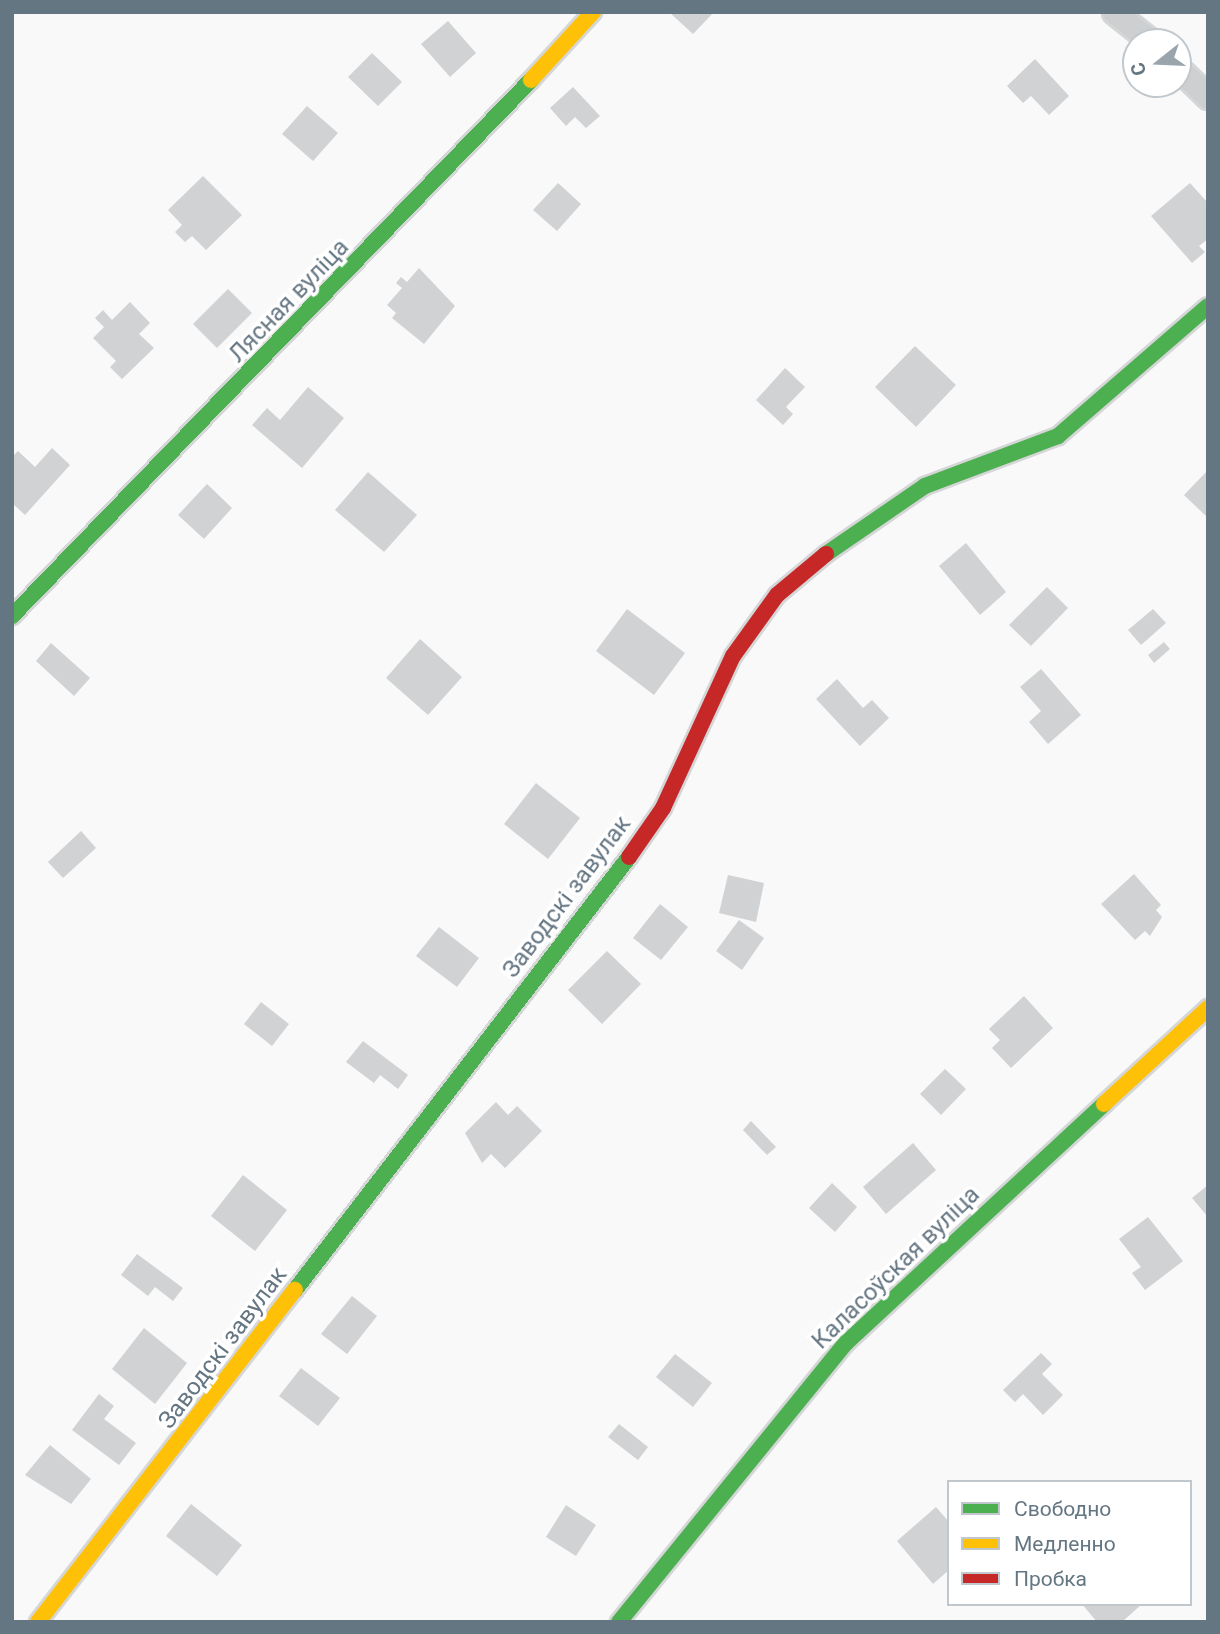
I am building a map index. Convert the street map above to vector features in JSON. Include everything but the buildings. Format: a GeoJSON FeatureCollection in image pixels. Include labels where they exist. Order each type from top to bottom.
{"type":"FeatureCollection","features":[{"type":"Feature","properties":{"kind":"street","name":"Лясная вуліца"},"geometry":{"type":"LineString","coordinates":[[12,617],[411,209],[593,12]]}},
{"type":"Feature","properties":{"kind":"street"},"geometry":{"type":"LineString","coordinates":[[1114,12],[1134,28]]}},
{"type":"Feature","properties":{"kind":"street"},"geometry":{"type":"LineString","coordinates":[[1192,82],[1208,97]]}},
{"type":"Feature","properties":{"kind":"street","name":"Заводскі завулак"},"geometry":{"type":"LineString","coordinates":[[38,1622],[633,852],[663,807],[733,656],[777,594],[848,536],[925,485],[1058,436],[1208,306]]}},
{"type":"Feature","properties":{"kind":"street","name":"Каласоўская вуліца"},"geometry":{"type":"LineString","coordinates":[[619,1622],[846,1343],[1208,1008]]}},
{"type":"Feature","properties":{"kind":"traffic: fast"},"geometry":{"type":"LineString","coordinates":[[12,616],[531,80]]}},
{"type":"Feature","properties":{"kind":"traffic: fast"},"geometry":{"type":"LineString","coordinates":[[826,554],[925,486],[1058,436],[1208,306]]}},
{"type":"Feature","properties":{"kind":"traffic: fast"},"geometry":{"type":"LineString","coordinates":[[295,1290],[629,857]]}},
{"type":"Feature","properties":{"kind":"traffic: fast"},"geometry":{"type":"LineString","coordinates":[[619,1622],[846,1343],[1104,1104]]}},
{"type":"Feature","properties":{"kind":"traffic: slow"},"geometry":{"type":"LineString","coordinates":[[531,80],[593,12]]}},
{"type":"Feature","properties":{"kind":"traffic: slow"},"geometry":{"type":"LineString","coordinates":[[1104,1104],[1208,1008]]}},
{"type":"Feature","properties":{"kind":"traffic: slow"},"geometry":{"type":"LineString","coordinates":[[38,1622],[295,1290]]}},
{"type":"Feature","properties":{"kind":"traffic: jam"},"geometry":{"type":"LineString","coordinates":[[629,857],[663,808],[733,656],[777,595],[826,554]]}}]}
